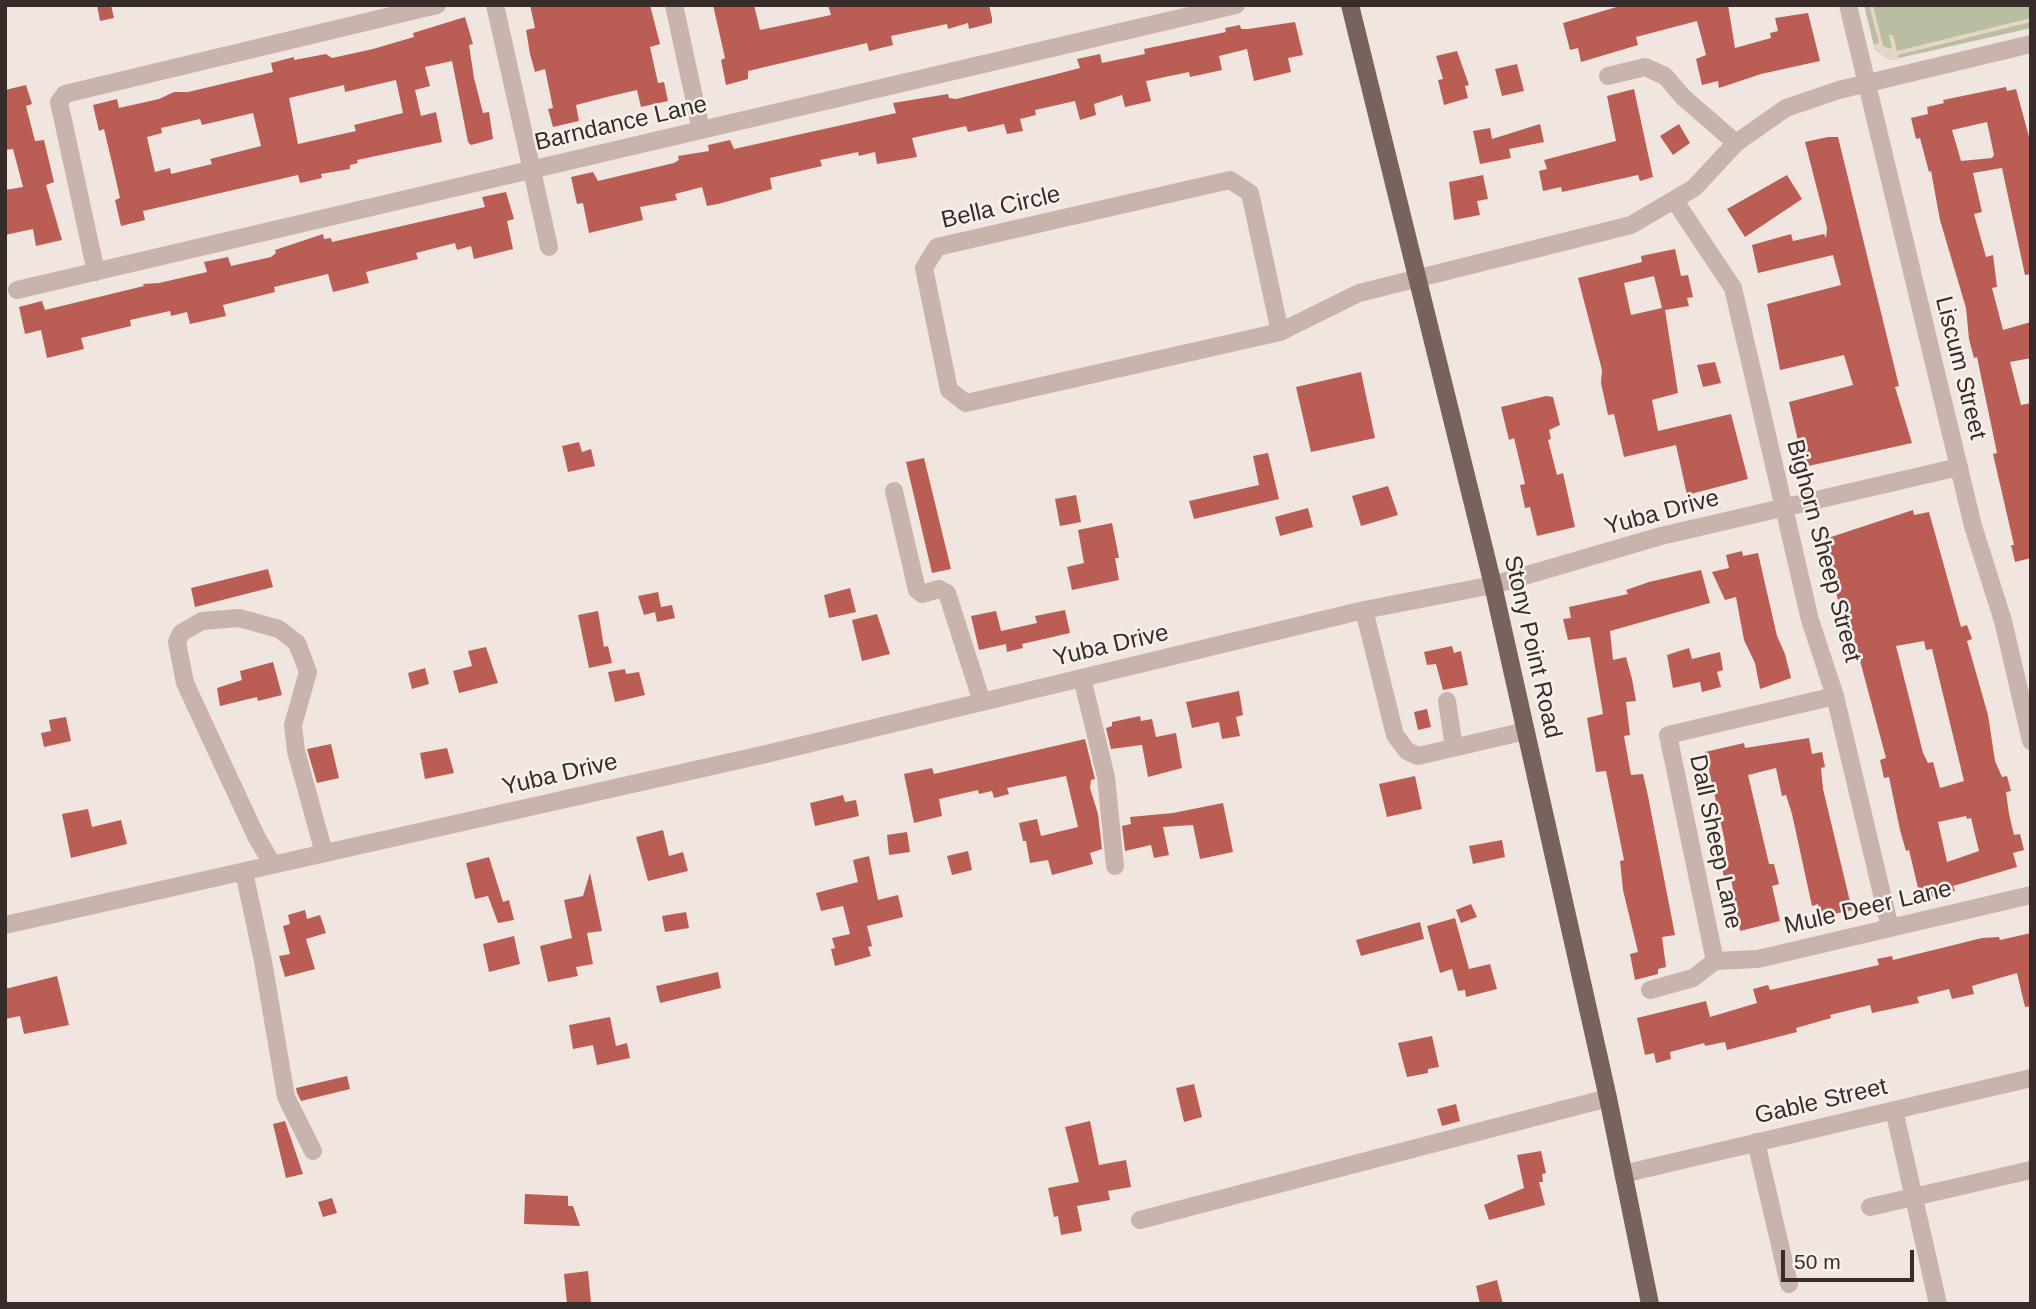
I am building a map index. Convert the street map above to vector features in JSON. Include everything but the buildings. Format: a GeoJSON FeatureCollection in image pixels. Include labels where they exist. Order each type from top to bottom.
{"type":"FeatureCollection","features":[{"type":"Feature","properties":{"kind":"main road","name":"Stony Point Road"},"geometry":{"type":"LineString","coordinates":[[1350,5],[1493,585],[1608,1098],[1650,1304]]}},
{"type":"Feature","properties":{"kind":"street"},"geometry":{"type":"LineString","coordinates":[[96,272],[59,102],[65,94],[437,5]]}},
{"type":"Feature","properties":{"kind":"street"},"geometry":{"type":"LineString","coordinates":[[495,5],[549,247]]}},
{"type":"Feature","properties":{"kind":"street"},"geometry":{"type":"LineString","coordinates":[[674,5],[701,130]]}},
{"type":"Feature","properties":{"kind":"street","name":"Barndance Lane"},"geometry":{"type":"LineString","coordinates":[[17,290],[1206,9],[1236,5]]}},
{"type":"Feature","properties":{"kind":"street","name":"Liscum Street"},"geometry":{"type":"LineString","coordinates":[[1848,5],[1983,566],[2003,621],[2031,741]]}},
{"type":"Feature","properties":{"kind":"street","name":"Bella Circle"},"geometry":{"type":"LineString","coordinates":[[1280,332],[1250,193],[1230,180],[937,247],[923,268],[949,390],[966,403],[1280,332],[1359,293],[1609,232],[1652,215],[1694,188],[1736,143],[1786,108],[1866,83],[2031,44]]}},
{"type":"Feature","properties":{"kind":"street"},"geometry":{"type":"LineString","coordinates":[[1608,76],[1645,67],[1665,76],[1683,97],[1736,143]]}},
{"type":"Feature","properties":{"kind":"street","name":"Bighorn Sheep Street"},"geometry":{"type":"LineString","coordinates":[[1675,201],[1733,288],[1810,620],[1835,696],[1890,928]]}},
{"type":"Feature","properties":{"kind":"street","name":"Yuba Drive"},"geometry":{"type":"LineString","coordinates":[[5,925],[982,702],[1364,610],[1493,585],[1661,536],[1959,467]]}},
{"type":"Feature","properties":{"kind":"street"},"geometry":{"type":"LineString","coordinates":[[894,492],[917,590],[922,594],[939,589],[947,593],[982,702]]}},
{"type":"Feature","properties":{"kind":"street"},"geometry":{"type":"LineString","coordinates":[[1364,610],[1395,735],[1408,751],[1419,756],[1526,731]]}},
{"type":"Feature","properties":{"kind":"street"},"geometry":{"type":"LineString","coordinates":[[274,865],[257,838],[185,683],[177,642],[181,633],[202,621],[239,618],[279,629],[297,643],[308,672],[293,725],[296,751],[324,853]]}},
{"type":"Feature","properties":{"kind":"street"},"geometry":{"type":"LineString","coordinates":[[1082,678],[1106,776],[1115,866]]}},
{"type":"Feature","properties":{"kind":"street","name":"Dall Sheep Lane"},"geometry":{"type":"LineString","coordinates":[[1715,961],[1668,735],[1835,696]]}},
{"type":"Feature","properties":{"kind":"street"},"geometry":{"type":"LineString","coordinates":[[1447,701],[1454,747]]}},
{"type":"Feature","properties":{"kind":"street"},"geometry":{"type":"LineString","coordinates":[[244,872],[263,961],[286,1097],[313,1151]]}},
{"type":"Feature","properties":{"kind":"street","name":"Mule Deer Lane"},"geometry":{"type":"LineString","coordinates":[[1715,961],[1758,959],[2031,895]]}},
{"type":"Feature","properties":{"kind":"street"},"geometry":{"type":"LineString","coordinates":[[1650,990],[1693,978],[1715,961]]}},
{"type":"Feature","properties":{"kind":"street","name":"Gable Street"},"geometry":{"type":"LineString","coordinates":[[1623,1174],[2031,1078]]}},
{"type":"Feature","properties":{"kind":"street"},"geometry":{"type":"LineString","coordinates":[[1140,1220],[1608,1098]]}},
{"type":"Feature","properties":{"kind":"street"},"geometry":{"type":"LineString","coordinates":[[1894,1110],[1938,1304]]}},
{"type":"Feature","properties":{"kind":"street"},"geometry":{"type":"LineString","coordinates":[[1756,1142],[1790,1284]]}},
{"type":"Feature","properties":{"kind":"street"},"geometry":{"type":"LineString","coordinates":[[1870,1207],[2031,1170]]}},
{"type":"Feature","properties":{"kind":"green space"},"geometry":{"type":"Polygon","coordinates":[[[1864,5],[2031,5],[2031,28],[1890,60],[1875,50],[1864,5]]]}},
{"type":"Feature","properties":{"kind":"shaded area"},"geometry":{"type":"Polygon","coordinates":[[[1869,5],[1873,5],[1883,46],[1892,49],[1889,35],[1893,35],[1897,51],[2031,18],[2031,22],[1898,55],[1899,60],[1890,60],[1875,50],[1874,45],[1879,43],[1869,5]]]}}]}
